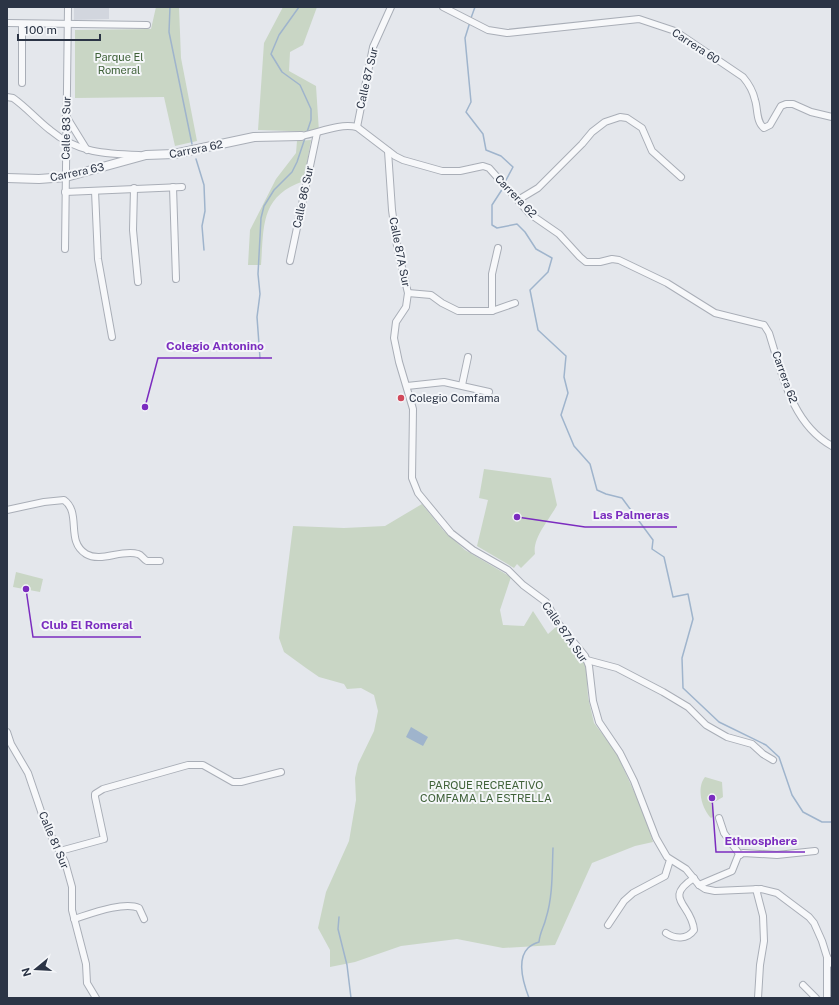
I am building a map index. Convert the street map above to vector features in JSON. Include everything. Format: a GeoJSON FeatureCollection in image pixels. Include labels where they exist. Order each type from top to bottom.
{"type":"FeatureCollection","features":[{"type":"Feature","properties":{"kind":"street","name":"Calle 83 Sur"},"geometry":{"type":"LineString","coordinates":[[65,249],[68,7]]}},
{"type":"Feature","properties":{"kind":"street","name":"Calle 87 Sur"},"geometry":{"type":"LineString","coordinates":[[357,127],[373,47],[392,7]]}},
{"type":"Feature","properties":{"kind":"street","name":"Carrera 60"},"geometry":{"type":"LineString","coordinates":[[443,7],[488,30],[507,33],[630,19],[651,22],[675,31],[743,78],[750,87],[755,100],[760,123],[764,128],[770,125],[780,106],[786,104],[793,104],[811,112],[832,117]]}},
{"type":"Feature","properties":{"kind":"street"},"geometry":{"type":"LineString","coordinates":[[7,23],[146,25]]}},
{"type":"Feature","properties":{"kind":"street"},"geometry":{"type":"LineString","coordinates":[[22,24],[22,83]]}},
{"type":"Feature","properties":{"kind":"street","name":"Carrera 62"},"geometry":{"type":"LineString","coordinates":[[7,96],[17,101],[52,132],[66,141],[87,150],[103,154],[174,154],[254,137],[310,135],[341,126],[357,127],[388,151],[403,160],[442,171],[460,171],[483,166],[489,168],[530,214],[559,234],[586,262],[600,262],[612,259],[619,260],[667,283],[714,313],[764,325],[769,333],[792,401],[816,436],[832,446]]}},
{"type":"Feature","properties":{"kind":"street"},"geometry":{"type":"LineString","coordinates":[[66,116],[87,150]]}},
{"type":"Feature","properties":{"kind":"street"},"geometry":{"type":"LineString","coordinates":[[518,200],[538,188],[592,132],[605,122],[620,117],[627,118],[642,128],[652,151],[681,177]]}},
{"type":"Feature","properties":{"kind":"street","name":"Calle 86 Sur"},"geometry":{"type":"LineString","coordinates":[[290,261],[317,133]]}},
{"type":"Feature","properties":{"kind":"street","name":"Calle 87A Sur"},"geometry":{"type":"LineString","coordinates":[[388,151],[393,217],[397,246],[408,293],[406,307],[396,322],[394,329],[395,349],[413,409],[412,478],[418,493],[451,533],[473,550],[508,570],[523,585],[546,602],[558,623],[587,660],[593,701],[599,722],[627,767],[641,798],[656,838],[670,860],[686,869],[699,885]]}},
{"type":"Feature","properties":{"kind":"street","name":"Carrera 63"},"geometry":{"type":"LineString","coordinates":[[7,178],[40,179],[66,177],[146,155]]}},
{"type":"Feature","properties":{"kind":"street"},"geometry":{"type":"LineString","coordinates":[[65,192],[182,187]]}},
{"type":"Feature","properties":{"kind":"street"},"geometry":{"type":"LineString","coordinates":[[134,188],[133,230],[138,282]]}},
{"type":"Feature","properties":{"kind":"street"},"geometry":{"type":"LineString","coordinates":[[173,188],[176,279]]}},
{"type":"Feature","properties":{"kind":"street"},"geometry":{"type":"LineString","coordinates":[[95,191],[98,259],[112,337]]}},
{"type":"Feature","properties":{"kind":"street"},"geometry":{"type":"LineString","coordinates":[[492,311],[492,274],[498,248]]}},
{"type":"Feature","properties":{"kind":"street"},"geometry":{"type":"LineString","coordinates":[[408,293],[431,294],[442,304],[458,311],[492,311],[515,303]]}},
{"type":"Feature","properties":{"kind":"street"},"geometry":{"type":"LineString","coordinates":[[462,385],[468,357]]}},
{"type":"Feature","properties":{"kind":"street"},"geometry":{"type":"LineString","coordinates":[[406,386],[437,382],[462,385],[489,392]]}},
{"type":"Feature","properties":{"kind":"street"},"geometry":{"type":"LineString","coordinates":[[7,510],[44,502],[64,500],[67,502],[72,514],[75,542],[79,549],[87,555],[95,556],[118,553],[138,554],[147,561],[160,561]]}},
{"type":"Feature","properties":{"kind":"street"},"geometry":{"type":"LineString","coordinates":[[587,660],[617,668],[663,692],[688,707],[706,725],[727,737],[752,744],[763,754],[773,760]]}},
{"type":"Feature","properties":{"kind":"street","name":"Calle 81 Sur"},"geometry":{"type":"LineString","coordinates":[[7,732],[9,745],[28,773],[46,826],[60,851],[70,878],[74,919],[86,964],[87,983],[96,998]]}},
{"type":"Feature","properties":{"kind":"street"},"geometry":{"type":"LineString","coordinates":[[60,851],[104,840],[95,797],[95,794],[104,789],[173,768],[193,765],[203,765],[233,782],[241,782],[281,772]]}},
{"type":"Feature","properties":{"kind":"street"},"geometry":{"type":"LineString","coordinates":[[718,818],[726,837],[740,855]]}},
{"type":"Feature","properties":{"kind":"street"},"geometry":{"type":"LineString","coordinates":[[740,855],[754,853],[777,855],[815,851]]}},
{"type":"Feature","properties":{"kind":"street"},"geometry":{"type":"LineString","coordinates":[[699,885],[732,871],[740,855]]}},
{"type":"Feature","properties":{"kind":"street"},"geometry":{"type":"LineString","coordinates":[[608,925],[624,901],[633,893],[665,876],[670,860]]}},
{"type":"Feature","properties":{"kind":"street"},"geometry":{"type":"LineString","coordinates":[[666,933],[676,938],[686,937],[694,930],[690,914],[678,898],[682,888],[694,878]]}},
{"type":"Feature","properties":{"kind":"street"},"geometry":{"type":"LineString","coordinates":[[699,885],[715,891],[766,889],[777,893],[809,917],[818,930],[827,957],[827,998]]}},
{"type":"Feature","properties":{"kind":"street"},"geometry":{"type":"LineString","coordinates":[[756,889],[763,916],[764,940],[760,965],[758,998]]}},
{"type":"Feature","properties":{"kind":"street"},"geometry":{"type":"LineString","coordinates":[[74,919],[110,909],[134,906],[139,908],[144,919]]}},
{"type":"Feature","properties":{"kind":"street"},"geometry":{"type":"LineString","coordinates":[[827,957],[832,964]]}},
{"type":"Feature","properties":{"kind":"street"},"geometry":{"type":"LineString","coordinates":[[803,985],[816,998]]}},
{"type":"Feature","properties":{"kind":"shaded area"},"geometry":{"type":"Polygon","coordinates":[[[74,7],[109,7],[109,19],[74,20],[74,7]]]}},
{"type":"Feature","properties":{"kind":"green space","name":"Parque El Romeral"},"geometry":{"type":"Polygon","coordinates":[[[156,7],[179,7],[181,58],[197,141],[175,146],[164,97],[75,98],[75,30],[151,29],[156,7]]]}},
{"type":"Feature","properties":{"kind":"green space"},"geometry":{"type":"Polygon","coordinates":[[[283,7],[317,7],[303,45],[290,52],[289,71],[316,86],[319,132],[258,130],[264,43],[283,7]]]}},
{"type":"Feature","properties":{"kind":"green space"},"geometry":{"type":"Polygon","coordinates":[[[311,140],[304,181],[290,187],[279,195],[272,204],[264,225],[261,265],[248,265],[250,230],[276,179],[296,153],[297,141],[311,140]]]}},
{"type":"Feature","properties":{"kind":"green space"},"geometry":{"type":"Polygon","coordinates":[[[484,469],[551,478],[557,505],[539,535],[536,542],[535,554],[521,568],[517,564],[514,568],[477,546],[488,500],[479,498],[484,469]]]}},
{"type":"Feature","properties":{"kind":"green space","name":"PARQUE RECREATIVO COMFAMA LA ESTRELLA"},"geometry":{"type":"Polygon","coordinates":[[[422,504],[443,530],[465,550],[511,577],[500,610],[503,625],[524,626],[533,611],[548,634],[558,625],[586,665],[588,697],[594,723],[616,752],[642,809],[653,842],[635,846],[592,863],[555,945],[503,948],[457,939],[401,946],[355,962],[330,967],[330,950],[318,928],[326,892],[349,841],[356,800],[355,778],[358,764],[374,731],[378,711],[374,695],[361,688],[347,689],[344,684],[319,677],[284,652],[279,638],[293,526],[344,528],[385,526],[422,504]]]}},
{"type":"Feature","properties":{"kind":"green space"},"geometry":{"type":"Polygon","coordinates":[[[16,572],[43,579],[40,592],[13,587],[16,572]]]}},
{"type":"Feature","properties":{"kind":"green space"},"geometry":{"type":"Polygon","coordinates":[[[705,777],[722,782],[723,797],[711,804],[714,816],[711,818],[705,809],[701,798],[701,787],[705,777]]]}},
{"type":"Feature","properties":{"kind":"water"},"geometry":{"type":"Polygon","coordinates":[[[411,727],[428,737],[423,746],[406,737],[411,727]]]}},
{"type":"Feature","properties":{"kind":"waterway"},"geometry":{"type":"LineString","coordinates":[[170,7],[169,32],[192,144]]}},
{"type":"Feature","properties":{"kind":"waterway"},"geometry":{"type":"LineString","coordinates":[[299,7],[279,35],[271,54],[282,72],[300,85],[311,109],[311,120],[307,132]]}},
{"type":"Feature","properties":{"kind":"waterway"},"geometry":{"type":"LineString","coordinates":[[471,18],[475,7]]}},
{"type":"Feature","properties":{"kind":"waterway"},"geometry":{"type":"LineString","coordinates":[[470,22],[465,38],[471,102],[466,112],[483,134],[486,150],[501,156],[513,167],[505,182]]}},
{"type":"Feature","properties":{"kind":"waterway"},"geometry":{"type":"LineString","coordinates":[[260,358],[257,317],[260,294],[258,274],[261,218],[264,206],[274,190],[292,172],[305,138]]}},
{"type":"Feature","properties":{"kind":"waterway"},"geometry":{"type":"LineString","coordinates":[[196,159],[204,185],[205,211],[202,226],[204,250]]}},
{"type":"Feature","properties":{"kind":"waterway"},"geometry":{"type":"LineString","coordinates":[[503,188],[492,205],[492,225],[497,228],[517,224],[525,232],[536,249],[552,258],[548,272],[530,290],[538,330],[566,356],[564,377],[568,393],[561,415],[574,446],[590,464],[597,490],[622,498],[653,540],[652,549],[664,557],[673,597],[688,594],[693,619],[682,658],[683,688],[719,722],[766,745],[779,757],[792,795],[803,812],[822,822],[832,822]]}},
{"type":"Feature","properties":{"kind":"waterway"},"geometry":{"type":"LineString","coordinates":[[529,998],[522,973],[522,959],[528,948],[539,942],[545,921],[551,892],[553,848]]}},
{"type":"Feature","properties":{"kind":"waterway"},"geometry":{"type":"LineString","coordinates":[[339,917],[338,929],[347,965],[351,998]]}},
{"type":"Feature","properties":{"kind":"place","name":"Colegio Comfama"},"geometry":{"type":"Point","coordinates":[401,398]}},
{"type":"Feature","properties":{"kind":"place","name":"Colegio Antonino"},"geometry":{"type":"Point","coordinates":[145,407]}},
{"type":"Feature","properties":{"kind":"place","name":"Las Palmeras"},"geometry":{"type":"Point","coordinates":[517,517]}},
{"type":"Feature","properties":{"kind":"place","name":"Club El Romeral"},"geometry":{"type":"Point","coordinates":[26,589]}},
{"type":"Feature","properties":{"kind":"place","name":"Ethnosphere"},"geometry":{"type":"Point","coordinates":[712,798]}}]}
